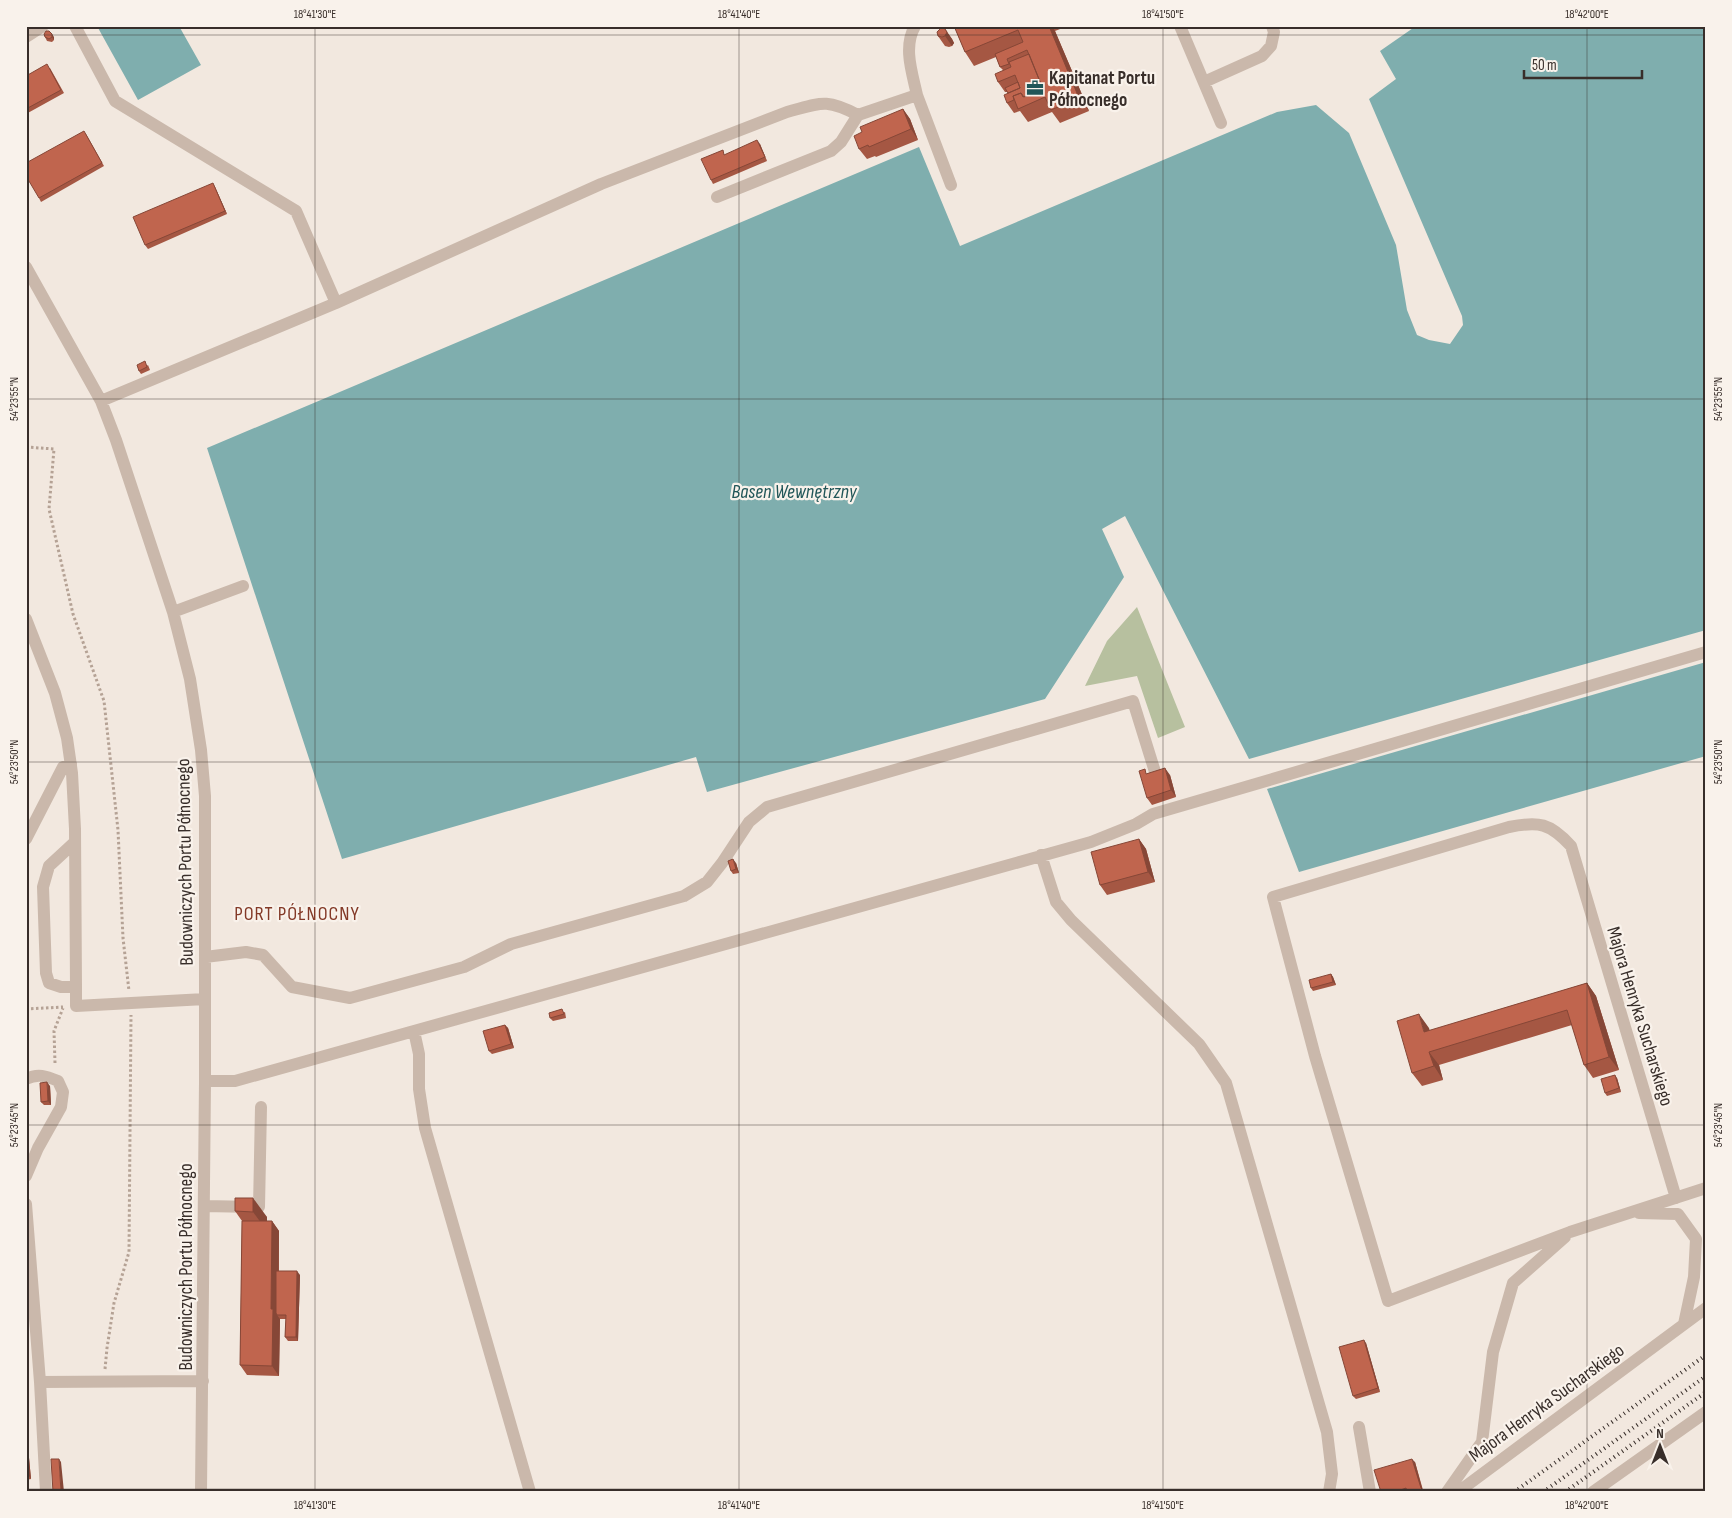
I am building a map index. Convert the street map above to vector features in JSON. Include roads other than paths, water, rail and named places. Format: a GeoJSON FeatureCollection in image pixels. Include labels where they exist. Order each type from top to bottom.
{"type":"FeatureCollection","features":[{"type":"Feature","properties":{"kind":"street"},"geometry":{"type":"LineString","coordinates":[[26,37],[44,26]]}},
{"type":"Feature","properties":{"kind":"street"},"geometry":{"type":"LineString","coordinates":[[75,26],[115,101],[296,211],[336,303]]}},
{"type":"Feature","properties":{"kind":"street"},"geometry":{"type":"LineString","coordinates":[[915,26],[908,43],[910,67],[917,95],[951,185]]}},
{"type":"Feature","properties":{"kind":"street"},"geometry":{"type":"LineString","coordinates":[[1180,26],[1221,123]]}},
{"type":"Feature","properties":{"kind":"street"},"geometry":{"type":"LineString","coordinates":[[1204,82],[1262,56],[1271,46],[1274,32],[1272,26]]}},
{"type":"Feature","properties":{"kind":"street"},"geometry":{"type":"LineString","coordinates":[[717,197],[831,151],[841,142],[858,115],[917,95]]}},
{"type":"Feature","properties":{"kind":"street"},"geometry":{"type":"LineString","coordinates":[[101,401],[336,303],[601,184],[787,112],[816,104],[830,103],[839,105],[858,115]]}},
{"type":"Feature","properties":{"kind":"street","name":"Budowniczych Portu Północnego"},"geometry":{"type":"LineString","coordinates":[[26,267],[101,401],[116,440],[173,612],[190,679],[202,750],[205,796],[205,1081],[201,1492]]}},
{"type":"Feature","properties":{"kind":"street"},"geometry":{"type":"LineString","coordinates":[[173,612],[244,586]]}},
{"type":"Feature","properties":{"kind":"street"},"geometry":{"type":"LineString","coordinates":[[26,619],[54,693],[67,738],[70,764],[75,842],[76,987],[70,1006],[205,1000]]}},
{"type":"Feature","properties":{"kind":"street"},"geometry":{"type":"LineString","coordinates":[[205,1081],[235,1080],[1091,842],[1136,824],[1153,814],[1706,652]]}},
{"type":"Feature","properties":{"kind":"street"},"geometry":{"type":"LineString","coordinates":[[205,956],[246,952],[262,955],[292,987],[350,998],[388,988],[464,967],[511,944],[684,896],[707,882],[749,822],[767,807],[1133,701],[1156,775]]}},
{"type":"Feature","properties":{"kind":"street"},"geometry":{"type":"LineString","coordinates":[[26,839],[63,767],[70,764]]}},
{"type":"Feature","properties":{"kind":"street","name":"Majora Henryka Sucharskiego"},"geometry":{"type":"LineString","coordinates":[[1570,1232],[1388,1300],[1316,1056],[1273,897],[1509,826],[1529,823],[1545,825],[1558,832],[1571,846],[1676,1198]]}},
{"type":"Feature","properties":{"kind":"street"},"geometry":{"type":"LineString","coordinates":[[75,842],[49,866],[43,887],[46,973],[49,983],[61,987],[76,987]]}},
{"type":"Feature","properties":{"kind":"street"},"geometry":{"type":"LineString","coordinates":[[1041,855],[1056,902],[1071,920],[1199,1044],[1226,1083],[1327,1432],[1332,1474],[1329,1492]]}},
{"type":"Feature","properties":{"kind":"street"},"geometry":{"type":"LineString","coordinates":[[414,1031],[418,1054],[419,1089],[425,1128],[530,1492]]}},
{"type":"Feature","properties":{"kind":"street"},"geometry":{"type":"LineString","coordinates":[[26,1079],[34,1075],[46,1076],[58,1081],[63,1092],[61,1107],[38,1148],[26,1176]]}},
{"type":"Feature","properties":{"kind":"street"},"geometry":{"type":"LineString","coordinates":[[204,1206],[259,1207],[261,1108]]}},
{"type":"Feature","properties":{"kind":"street"},"geometry":{"type":"LineString","coordinates":[[1447,1492],[1482,1442],[1493,1352],[1513,1283],[1570,1232],[1706,1188]]}},
{"type":"Feature","properties":{"kind":"street"},"geometry":{"type":"LineString","coordinates":[[26,1204],[40,1382],[46,1492]]}},
{"type":"Feature","properties":{"kind":"street"},"geometry":{"type":"LineString","coordinates":[[1630,1212],[1678,1214],[1696,1239],[1694,1277],[1684,1324]]}},
{"type":"Feature","properties":{"kind":"street","name":"Majora Henryka Sucharskiego"},"geometry":{"type":"LineString","coordinates":[[1458,1492],[1706,1308]]}},
{"type":"Feature","properties":{"kind":"street"},"geometry":{"type":"LineString","coordinates":[[40,1382],[203,1381]]}},
{"type":"Feature","properties":{"kind":"street"},"geometry":{"type":"LineString","coordinates":[[1593,1492],[1706,1412]]}},
{"type":"Feature","properties":{"kind":"street"},"geometry":{"type":"LineString","coordinates":[[1359,1427],[1370,1492]]}},
{"type":"Feature","properties":{"kind":"water"},"geometry":{"type":"Polygon","coordinates":[[[97,26],[179,26],[201,65],[138,100],[97,26]]]}},
{"type":"Feature","properties":{"kind":"water","name":"Basen Wewnętrzny"},"geometry":{"type":"Polygon","coordinates":[[[1416,26],[1706,26],[1706,630],[1249,759],[1125,516],[1102,529],[1124,577],[1045,699],[707,792],[696,757],[342,859],[207,448],[919,147],[960,246],[1277,112],[1316,105],[1349,133],[1396,245],[1407,310],[1417,335],[1429,340],[1450,344],[1463,325],[1462,316],[1369,99],[1396,79],[1380,51],[1416,26]]]}},
{"type":"Feature","properties":{"kind":"water"},"geometry":{"type":"Polygon","coordinates":[[[1706,662],[1706,756],[1299,872],[1267,789],[1706,662]]]}},
{"type":"Feature","properties":{"kind":"railway"},"geometry":{"type":"LineString","coordinates":[[1514,1492],[1706,1355]]}},
{"type":"Feature","properties":{"kind":"railway"},"geometry":{"type":"LineString","coordinates":[[1543,1492],[1706,1376]]}},
{"type":"Feature","properties":{"kind":"railway"},"geometry":{"type":"LineString","coordinates":[[1565,1492],[1706,1392]]}},
{"type":"Feature","properties":{"kind":"place","name":"Kapitanat Portu Północnego"},"geometry":{"type":"Point","coordinates":[1035,88]}},
{"type":"Feature","properties":{"kind":"district","name":"PORT PÓŁNOCNY"},"geometry":{"type":"Point","coordinates":[297,913]}}]}
